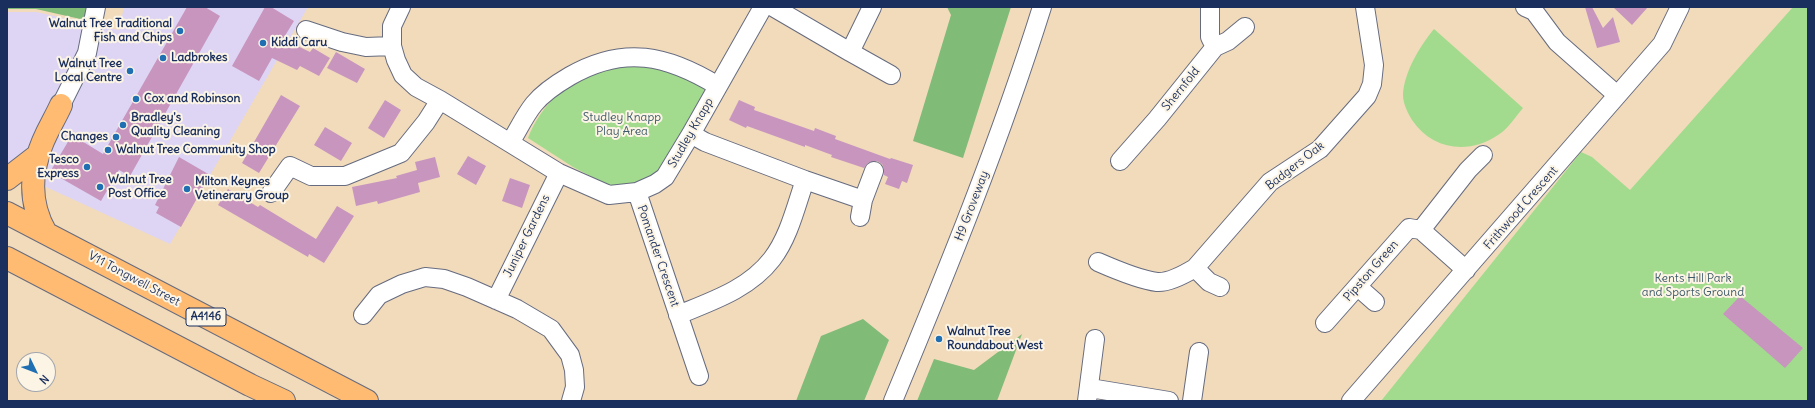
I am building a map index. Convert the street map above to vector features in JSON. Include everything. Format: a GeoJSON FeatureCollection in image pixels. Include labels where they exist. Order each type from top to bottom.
{"type":"FeatureCollection","features":[{"type":"Feature","properties":{"kind":"highway"},"geometry":{"type":"LineString","coordinates":[[46,233],[38,219],[32,193],[38,155],[61,105]]}},
{"type":"Feature","properties":{"kind":"highway"},"geometry":{"type":"LineString","coordinates":[[7,179],[38,155]]}},
{"type":"Feature","properties":{"kind":"highway","name":"V11 Tongwell Street"},"geometry":{"type":"LineString","coordinates":[[7,213],[367,401]]}},
{"type":"Feature","properties":{"kind":"highway"},"geometry":{"type":"LineString","coordinates":[[7,258],[250,385],[284,401]]}},
{"type":"Feature","properties":{"kind":"street"},"geometry":{"type":"LineString","coordinates":[[61,105],[87,53],[96,7]]}},
{"type":"Feature","properties":{"kind":"street","name":"Studley Knapp"},"geometry":{"type":"LineString","coordinates":[[401,7],[392,26],[392,46],[396,60],[403,75],[416,87],[510,142],[559,173],[609,195],[637,192],[655,184],[664,177],[691,134],[763,7]]}},
{"type":"Feature","properties":{"kind":"street"},"geometry":{"type":"LineString","coordinates":[[773,7],[891,75]]}},
{"type":"Feature","properties":{"kind":"street"},"geometry":{"type":"LineString","coordinates":[[850,52],[872,7]]}},
{"type":"Feature","properties":{"kind":"street","name":"H9 Groveway"},"geometry":{"type":"LineString","coordinates":[[893,401],[971,209],[1023,68],[1042,7]]}},
{"type":"Feature","properties":{"kind":"street"},"geometry":{"type":"LineString","coordinates":[[1210,7],[1210,37],[1215,47],[1228,41],[1245,27]]}},
{"type":"Feature","properties":{"kind":"street","name":"Badgers Oak"},"geometry":{"type":"LineString","coordinates":[[1098,262],[1124,273],[1158,282],[1182,276],[1195,268],[1270,182],[1320,149],[1367,96],[1372,84],[1374,65],[1365,7]]}},
{"type":"Feature","properties":{"kind":"street"},"geometry":{"type":"LineString","coordinates":[[1524,7],[1534,11],[1557,42],[1617,95]]}},
{"type":"Feature","properties":{"kind":"street","name":"Frithwood Crescent"},"geometry":{"type":"LineString","coordinates":[[1351,401],[1662,44],[1680,7]]}},
{"type":"Feature","properties":{"kind":"street"},"geometry":{"type":"LineString","coordinates":[[306,30],[342,42],[366,47],[392,46]]}},
{"type":"Feature","properties":{"kind":"street","name":"Shernfold"},"geometry":{"type":"LineString","coordinates":[[1120,160],[1157,119],[1215,47]]}},
{"type":"Feature","properties":{"kind":"street","name":"Studley Knapp"},"geometry":{"type":"LineString","coordinates":[[510,142],[534,104],[562,81],[588,66],[616,58],[644,57],[673,63],[697,73],[718,86]]}},
{"type":"Feature","properties":{"kind":"street"},"geometry":{"type":"LineString","coordinates":[[271,193],[290,166],[311,176],[345,176],[401,153],[426,122],[440,100]]}},
{"type":"Feature","properties":{"kind":"street"},"geometry":{"type":"LineString","coordinates":[[691,134],[705,142],[805,180],[863,200]]}},
{"type":"Feature","properties":{"kind":"street"},"geometry":{"type":"LineString","coordinates":[[1466,270],[1421,230],[1463,165],[1483,155]]}},
{"type":"Feature","properties":{"kind":"street"},"geometry":{"type":"LineString","coordinates":[[860,217],[863,200],[874,171]]}},
{"type":"Feature","properties":{"kind":"street","name":"Juniper Gardens"},"geometry":{"type":"LineString","coordinates":[[496,300],[559,173]]}},
{"type":"Feature","properties":{"kind":"street","name":"Pomander Crescent"},"geometry":{"type":"LineString","coordinates":[[637,192],[678,315],[739,289],[760,272],[772,259],[784,237],[805,180]]}},
{"type":"Feature","properties":{"kind":"street","name":"Pipston Green"},"geometry":{"type":"LineString","coordinates":[[1325,323],[1409,228],[1421,230]]}},
{"type":"Feature","properties":{"kind":"street"},"geometry":{"type":"LineString","coordinates":[[1195,268],[1209,282],[1220,287]]}},
{"type":"Feature","properties":{"kind":"street"},"geometry":{"type":"LineString","coordinates":[[363,315],[379,295],[402,284],[425,277],[444,279],[496,300],[517,309],[551,329],[570,355],[574,370],[575,387],[571,401]]}},
{"type":"Feature","properties":{"kind":"street"},"geometry":{"type":"LineString","coordinates":[[1358,287],[1375,302]]}},
{"type":"Feature","properties":{"kind":"street"},"geometry":{"type":"LineString","coordinates":[[678,315],[699,376]]}},
{"type":"Feature","properties":{"kind":"street"},"geometry":{"type":"LineString","coordinates":[[1095,339],[1089,394],[1169,401]]}},
{"type":"Feature","properties":{"kind":"street"},"geometry":{"type":"LineString","coordinates":[[1192,401],[1199,352]]}},
{"type":"Feature","properties":{"kind":"shaded area"},"geometry":{"type":"Polygon","coordinates":[[[124,7],[308,7],[170,244],[7,169],[7,12],[36,12],[119,30],[124,7]]]}},
{"type":"Feature","properties":{"kind":"green space"},"geometry":{"type":"Polygon","coordinates":[[[7,7],[89,7],[89,21],[36,9],[7,9],[7,7]]]}},
{"type":"Feature","properties":{"kind":"green space"},"geometry":{"type":"Polygon","coordinates":[[[947,7],[1011,7],[963,158],[913,141],[951,15],[947,7]]]}},
{"type":"Feature","properties":{"kind":"green space","name":"Kents Hill Park and Sports Ground"},"geometry":{"type":"Polygon","coordinates":[[[1793,7],[1808,7],[1808,401],[1381,401],[1581,152],[1592,157],[1630,190],[1793,7]]]}},
{"type":"Feature","properties":{"kind":"green space"},"geometry":{"type":"Polygon","coordinates":[[[1434,29],[1523,108],[1505,129],[1487,141],[1463,147],[1440,143],[1430,138],[1420,130],[1407,111],[1403,95],[1406,77],[1418,51],[1434,29]]]}},
{"type":"Feature","properties":{"kind":"green space","name":"Studley Knapp Play Area"},"geometry":{"type":"Polygon","coordinates":[[[636,62],[662,65],[712,90],[668,164],[650,180],[631,188],[610,186],[573,167],[528,138],[533,126],[549,104],[558,94],[580,77],[605,67],[636,62]]]}},
{"type":"Feature","properties":{"kind":"green space"},"geometry":{"type":"Polygon","coordinates":[[[863,319],[889,340],[864,401],[796,401],[821,336],[863,319]]]}},
{"type":"Feature","properties":{"kind":"green space"},"geometry":{"type":"Polygon","coordinates":[[[1022,334],[997,401],[917,401],[934,359],[974,370],[1022,334]]]}},
{"type":"Feature","properties":{"kind":"building"},"geometry":{"type":"Polygon","coordinates":[[[187,7],[205,7],[220,16],[130,176],[119,170],[101,201],[50,172],[72,135],[103,154],[187,7]]]}},
{"type":"Feature","properties":{"kind":"building","name":"Kiddi Caru"},"geometry":{"type":"Polygon","coordinates":[[[265,7],[271,7],[294,21],[283,39],[310,52],[313,48],[330,58],[319,76],[300,66],[297,70],[272,58],[259,81],[232,66],[265,7]]]}},
{"type":"Feature","properties":{"kind":"building"},"geometry":{"type":"Polygon","coordinates":[[[1585,7],[1592,7],[1603,28],[1613,17],[1620,42],[1597,48],[1585,7]]]}},
{"type":"Feature","properties":{"kind":"building"},"geometry":{"type":"Polygon","coordinates":[[[1613,7],[1648,7],[1632,25],[1613,7]]]}},
{"type":"Feature","properties":{"kind":"building"},"geometry":{"type":"Polygon","coordinates":[[[336,52],[365,69],[357,83],[327,68],[336,52]]]}},
{"type":"Feature","properties":{"kind":"building"},"geometry":{"type":"Polygon","coordinates":[[[281,95],[300,106],[259,173],[242,163],[281,95]]]}},
{"type":"Feature","properties":{"kind":"building"},"geometry":{"type":"Polygon","coordinates":[[[385,100],[401,110],[384,138],[368,128],[385,100]]]}},
{"type":"Feature","properties":{"kind":"building"},"geometry":{"type":"Polygon","coordinates":[[[739,100],[755,107],[754,110],[814,131],[815,128],[836,136],[835,139],[890,159],[891,158],[913,165],[907,183],[902,181],[899,189],[885,184],[888,177],[884,175],[882,164],[877,161],[868,163],[864,168],[831,157],[832,155],[805,145],[805,147],[747,126],[746,128],[729,120],[739,100]]]}},
{"type":"Feature","properties":{"kind":"building"},"geometry":{"type":"Polygon","coordinates":[[[325,127],[352,143],[341,161],[314,145],[325,127]]]}},
{"type":"Feature","properties":{"kind":"building"},"geometry":{"type":"Polygon","coordinates":[[[468,156],[486,166],[476,185],[457,174],[468,156]]]}},
{"type":"Feature","properties":{"kind":"building","name":"Milton Keynes Vetinerary Group"},"geometry":{"type":"Polygon","coordinates":[[[179,157],[210,175],[181,227],[156,213],[159,207],[155,205],[179,157]]]}},
{"type":"Feature","properties":{"kind":"building"},"geometry":{"type":"Polygon","coordinates":[[[435,157],[440,177],[418,183],[420,192],[378,204],[377,201],[356,206],[352,187],[397,178],[396,176],[417,170],[415,162],[435,157]]]}},
{"type":"Feature","properties":{"kind":"building"},"geometry":{"type":"Polygon","coordinates":[[[510,178],[530,185],[522,208],[502,201],[510,178]]]}},
{"type":"Feature","properties":{"kind":"building"},"geometry":{"type":"Polygon","coordinates":[[[228,189],[258,207],[260,205],[316,239],[337,206],[354,216],[324,263],[309,254],[308,257],[218,205],[228,189]]]}},
{"type":"Feature","properties":{"kind":"building"},"geometry":{"type":"Polygon","coordinates":[[[1740,296],[1803,348],[1785,368],[1723,314],[1740,296]]]}},
{"type":"Feature","properties":{"kind":"place","name":"Walnut Tree Traditional Fish and Chips"},"geometry":{"type":"Point","coordinates":[180,31]}},
{"type":"Feature","properties":{"kind":"place","name":"Kiddi Caru"},"geometry":{"type":"Point","coordinates":[263,43]}},
{"type":"Feature","properties":{"kind":"place","name":"Ladbrokes"},"geometry":{"type":"Point","coordinates":[163,58]}},
{"type":"Feature","properties":{"kind":"place","name":"Walnut Tree Local Centre"},"geometry":{"type":"Point","coordinates":[130,71]}},
{"type":"Feature","properties":{"kind":"place","name":"Cox and Robinson"},"geometry":{"type":"Point","coordinates":[136,99]}},
{"type":"Feature","properties":{"kind":"place","name":"Bradley's Quality Cleaning"},"geometry":{"type":"Point","coordinates":[123,125]}},
{"type":"Feature","properties":{"kind":"place","name":"Changes"},"geometry":{"type":"Point","coordinates":[116,137]}},
{"type":"Feature","properties":{"kind":"place","name":"Walnut Tree Community Shop"},"geometry":{"type":"Point","coordinates":[108,150]}},
{"type":"Feature","properties":{"kind":"place","name":"Tesco Express"},"geometry":{"type":"Point","coordinates":[87,167]}},
{"type":"Feature","properties":{"kind":"place","name":"Walnut Tree Post Office"},"geometry":{"type":"Point","coordinates":[100,187]}},
{"type":"Feature","properties":{"kind":"place","name":"Milton Keynes Vetinerary Group"},"geometry":{"type":"Point","coordinates":[187,189]}},
{"type":"Feature","properties":{"kind":"place","name":"Walnut Tree Roundabout West"},"geometry":{"type":"Point","coordinates":[939,339]}}]}
